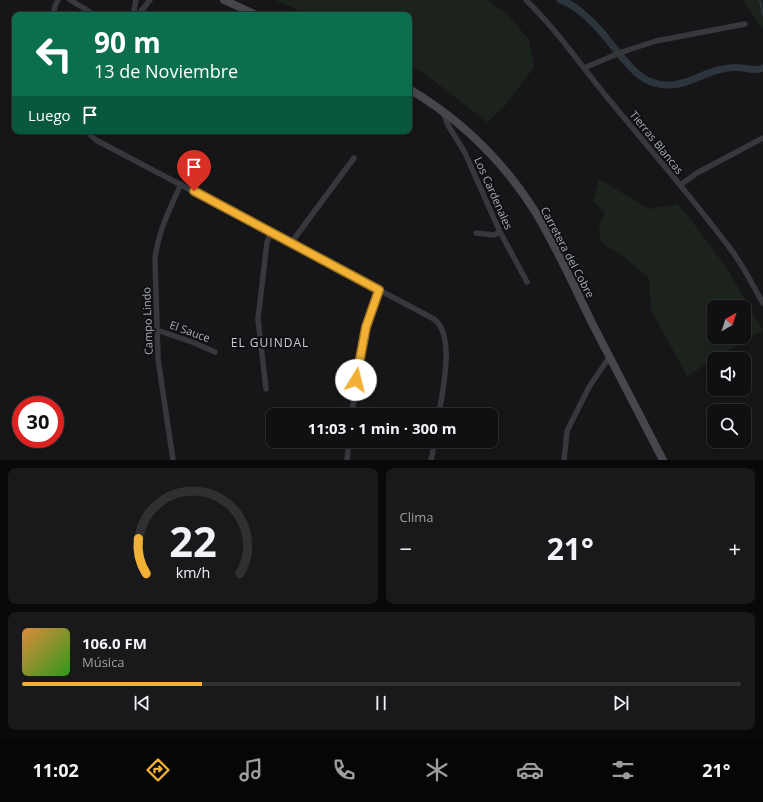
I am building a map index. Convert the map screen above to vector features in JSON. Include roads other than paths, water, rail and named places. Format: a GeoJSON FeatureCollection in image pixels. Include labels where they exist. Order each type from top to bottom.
{"type":"FeatureCollection","features":[{"type":"Feature","properties":{"kind":"main road"},"geometry":{"type":"LineString","coordinates":[[224,0],[250,12]]}},
{"type":"Feature","properties":{"kind":"main road","name":"Carretera del Cobre"},"geometry":{"type":"LineString","coordinates":[[412,91],[443,112],[472,136],[514,182],[528,202],[547,233],[663,460]]}},
{"type":"Feature","properties":{"kind":"street"},"geometry":{"type":"LineString","coordinates":[[54,12],[58,0]]}},
{"type":"Feature","properties":{"kind":"street"},"geometry":{"type":"LineString","coordinates":[[70,0],[90,12]]}},
{"type":"Feature","properties":{"kind":"street"},"geometry":{"type":"LineString","coordinates":[[134,12],[136,0]]}},
{"type":"Feature","properties":{"kind":"street"},"geometry":{"type":"LineString","coordinates":[[140,12],[150,0]]}},
{"type":"Feature","properties":{"kind":"street","name":"Tierras Blancas"},"geometry":{"type":"LineString","coordinates":[[526,0],[550,24],[733,252],[763,303]]}},
{"type":"Feature","properties":{"kind":"street"},"geometry":{"type":"LineString","coordinates":[[584,68],[622,52],[656,41],[745,24]]}},
{"type":"Feature","properties":{"kind":"street","name":"Los Cardenales"},"geometry":{"type":"LineString","coordinates":[[443,112],[448,125],[465,153],[500,232],[527,282]]}},
{"type":"Feature","properties":{"kind":"street"},"geometry":{"type":"LineString","coordinates":[[89,134],[96,140],[434,319],[440,326],[444,336],[446,349],[445,371],[440,408]]}},
{"type":"Feature","properties":{"kind":"street"},"geometry":{"type":"LineString","coordinates":[[680,185],[697,173],[763,138]]}},
{"type":"Feature","properties":{"kind":"street"},"geometry":{"type":"LineString","coordinates":[[291,243],[354,158]]}},
{"type":"Feature","properties":{"kind":"street","name":"Campo Lindo"},"geometry":{"type":"LineString","coordinates":[[173,460],[158,359],[155,259],[161,229],[181,184]]}},
{"type":"Feature","properties":{"kind":"street"},"geometry":{"type":"LineString","coordinates":[[476,234],[494,235],[500,232]]}},
{"type":"Feature","properties":{"kind":"street"},"geometry":{"type":"LineString","coordinates":[[266,389],[258,319],[267,242],[271,233]]}},
{"type":"Feature","properties":{"kind":"street"},"geometry":{"type":"LineString","coordinates":[[353,408],[366,327],[379,290]]}},
{"type":"Feature","properties":{"kind":"street","name":"El Sauce"},"geometry":{"type":"LineString","coordinates":[[157,330],[215,352]]}},
{"type":"Feature","properties":{"kind":"street"},"geometry":{"type":"LineString","coordinates":[[564,460],[567,431],[590,386],[610,356]]}},
{"type":"Feature","properties":{"kind":"street"},"geometry":{"type":"LineString","coordinates":[[346,460],[348,448]]}},
{"type":"Feature","properties":{"kind":"street"},"geometry":{"type":"LineString","coordinates":[[431,460],[434,448]]}},
{"type":"Feature","properties":{"kind":"waterway"},"geometry":{"type":"LineString","coordinates":[[560,0],[579,10],[594,24],[630,66],[643,78],[651,82],[676,85],[724,69],[745,68],[755,70],[763,68]]}},
{"type":"Feature","properties":{"kind":"waterway"},"geometry":{"type":"LineString","coordinates":[[760,0],[763,15]]}},
{"type":"Feature","properties":{"kind":"district","name":"EL GUINDAL"},"geometry":{"type":"Point","coordinates":[270,342]}}]}
